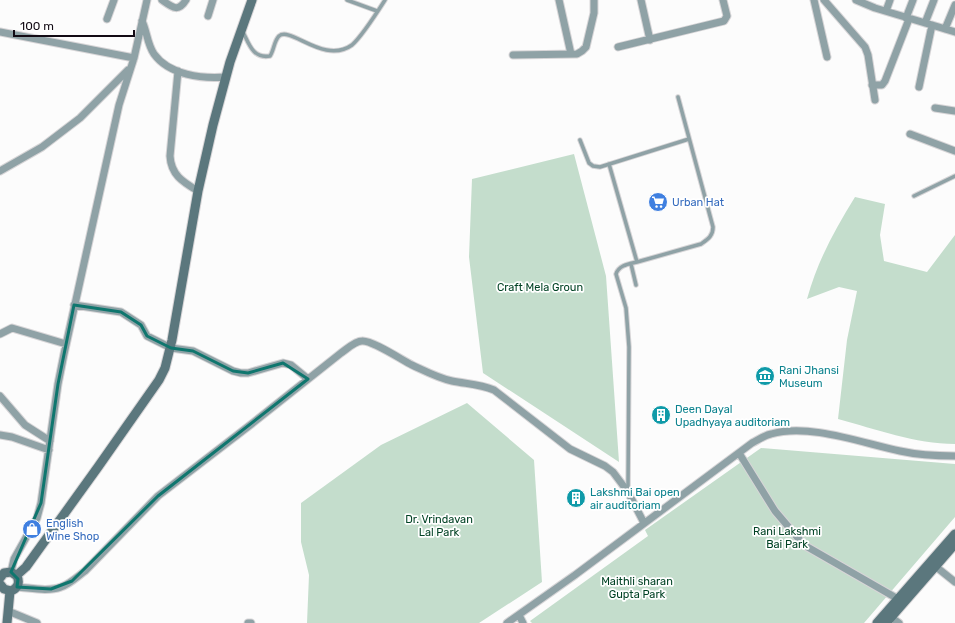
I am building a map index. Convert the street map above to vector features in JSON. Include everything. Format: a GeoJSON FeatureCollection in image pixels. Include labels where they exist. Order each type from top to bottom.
{"type":"FeatureCollection","features":[{"type":"Feature","properties":{"kind":"street"},"geometry":{"type":"LineString","coordinates":[[107,19],[114,0]]}},
{"type":"Feature","properties":{"kind":"street"},"geometry":{"type":"LineString","coordinates":[[7,623],[8,611],[14,589],[19,583],[14,574],[14,559],[37,518],[41,503],[58,384],[74,305],[96,216],[119,105],[134,58],[147,0]]}},
{"type":"Feature","properties":{"kind":"street"},"geometry":{"type":"LineString","coordinates":[[162,0],[172,7],[177,8],[181,7],[186,0]]}},
{"type":"Feature","properties":{"kind":"street"},"geometry":{"type":"LineString","coordinates":[[208,16],[214,0]]}},
{"type":"Feature","properties":{"kind":"street"},"geometry":{"type":"LineString","coordinates":[[0,578],[4,573],[14,574],[26,567],[159,380],[165,368],[171,348],[198,191],[213,125],[226,77],[252,0]]}},
{"type":"Feature","properties":{"kind":"street"},"geometry":{"type":"LineString","coordinates":[[559,0],[570,54]]}},
{"type":"Feature","properties":{"kind":"street"},"geometry":{"type":"LineString","coordinates":[[513,55],[577,54],[582,51],[586,47],[594,13],[594,0]]}},
{"type":"Feature","properties":{"kind":"street"},"geometry":{"type":"LineString","coordinates":[[641,0],[650,40]]}},
{"type":"Feature","properties":{"kind":"street"},"geometry":{"type":"LineString","coordinates":[[618,47],[724,21],[727,16],[723,0]]}},
{"type":"Feature","properties":{"kind":"street"},"geometry":{"type":"LineString","coordinates":[[814,0],[827,57]]}},
{"type":"Feature","properties":{"kind":"street"},"geometry":{"type":"LineString","coordinates":[[824,0],[865,47],[868,54],[875,100]]}},
{"type":"Feature","properties":{"kind":"street"},"geometry":{"type":"LineString","coordinates":[[886,12],[890,0]]}},
{"type":"Feature","properties":{"kind":"street"},"geometry":{"type":"LineString","coordinates":[[872,85],[882,85],[885,81],[913,0]]}},
{"type":"Feature","properties":{"kind":"street"},"geometry":{"type":"LineString","coordinates":[[919,87],[928,24],[934,0]]}},
{"type":"Feature","properties":{"kind":"street"},"geometry":{"type":"LineString","coordinates":[[860,1],[886,12],[955,32]]}},
{"type":"Feature","properties":{"kind":"street"},"geometry":{"type":"LineString","coordinates":[[945,29],[955,4]]}},
{"type":"Feature","properties":{"kind":"street"},"geometry":{"type":"LineString","coordinates":[[142,21],[146,29],[153,54],[160,60],[178,71],[200,77],[226,77]]}},
{"type":"Feature","properties":{"kind":"street"},"geometry":{"type":"LineString","coordinates":[[0,32],[134,58]]}},
{"type":"Feature","properties":{"kind":"street"},"geometry":{"type":"LineString","coordinates":[[0,171],[42,147],[80,118],[130,69]]}},
{"type":"Feature","properties":{"kind":"street"},"geometry":{"type":"LineString","coordinates":[[178,71],[170,156],[171,165],[174,172],[183,182],[198,191]]}},
{"type":"Feature","properties":{"kind":"street"},"geometry":{"type":"LineString","coordinates":[[935,108],[955,111]]}},
{"type":"Feature","properties":{"kind":"street"},"geometry":{"type":"LineString","coordinates":[[910,134],[955,151]]}},
{"type":"Feature","properties":{"kind":"street"},"geometry":{"type":"LineString","coordinates":[[74,305],[121,312],[141,325],[147,336],[171,348],[193,351],[233,371],[240,373],[256,372],[283,363],[291,365],[308,379]]}},
{"type":"Feature","properties":{"kind":"street"},"geometry":{"type":"LineString","coordinates":[[0,334],[12,328],[66,344]]}},
{"type":"Feature","properties":{"kind":"street"},"geometry":{"type":"LineString","coordinates":[[0,584],[4,589],[51,589],[62,587],[72,581],[85,571],[158,496],[341,353],[356,343],[362,341],[368,342],[428,372],[452,381],[484,386],[494,390],[570,449],[614,472],[628,492],[644,523]]}},
{"type":"Feature","properties":{"kind":"street"},"geometry":{"type":"LineString","coordinates":[[0,396],[25,425],[50,441]]}},
{"type":"Feature","properties":{"kind":"street"},"geometry":{"type":"LineString","coordinates":[[507,623],[752,443],[771,434],[796,430],[824,433],[902,451],[932,456],[955,456]]}},
{"type":"Feature","properties":{"kind":"street"},"geometry":{"type":"LineString","coordinates":[[0,435],[12,437],[49,450]]}},
{"type":"Feature","properties":{"kind":"street"},"geometry":{"type":"LineString","coordinates":[[739,453],[775,511],[804,545],[898,599]]}},
{"type":"Feature","properties":{"kind":"street"},"geometry":{"type":"LineString","coordinates":[[888,618],[898,599],[955,534]]}},
{"type":"Feature","properties":{"kind":"street"},"geometry":{"type":"LineString","coordinates":[[877,623],[888,618],[955,544]]}},
{"type":"Feature","properties":{"kind":"street"},"geometry":{"type":"LineString","coordinates":[[935,566],[955,582]]}},
{"type":"Feature","properties":{"kind":"street"},"geometry":{"type":"LineString","coordinates":[[8,611],[37,623]]}},
{"type":"Feature","properties":{"kind":"street"},"geometry":{"type":"LineString","coordinates":[[519,615],[523,623]]}},
{"type":"Feature","properties":{"kind":"street"},"geometry":{"type":"LineString","coordinates":[[888,618],[899,623]]}},
{"type":"Feature","properties":{"kind":"lane"},"geometry":{"type":"LineString","coordinates":[[348,0],[377,11]]}},
{"type":"Feature","properties":{"kind":"lane"},"geometry":{"type":"LineString","coordinates":[[242,29],[252,49],[258,55],[264,57],[270,56],[273,52],[276,40],[279,36],[284,34],[290,35],[322,50],[342,50],[352,45],[358,39],[385,0]]}},
{"type":"Feature","properties":{"kind":"lane"},"geometry":{"type":"LineString","coordinates":[[628,492],[629,347],[626,308],[616,274],[617,270],[620,267],[701,244],[713,234],[713,228],[678,97]]}},
{"type":"Feature","properties":{"kind":"lane"},"geometry":{"type":"LineString","coordinates":[[580,140],[589,163],[593,166],[600,167],[689,139]]}},
{"type":"Feature","properties":{"kind":"lane"},"geometry":{"type":"LineString","coordinates":[[609,164],[637,262]]}},
{"type":"Feature","properties":{"kind":"lane"},"geometry":{"type":"LineString","coordinates":[[914,196],[955,176]]}},
{"type":"Feature","properties":{"kind":"lane"},"geometry":{"type":"LineString","coordinates":[[631,264],[636,285]]}},
{"type":"Feature","properties":{"kind":"highlighted area"},"geometry":{"type":"Polygon","coordinates":[[[74,305],[121,312],[141,325],[147,336],[171,348],[193,351],[233,371],[248,373],[283,363],[308,379],[158,496],[72,581],[51,589],[17,587],[18,579],[11,572],[41,503],[58,384],[74,305]]]}},
{"type":"Feature","properties":{"kind":"green space","name":"Craft Mela Groun"},"geometry":{"type":"Polygon","coordinates":[[[574,154],[606,276],[619,462],[483,373],[469,257],[472,179],[574,154]]]}},
{"type":"Feature","properties":{"kind":"green space"},"geometry":{"type":"Polygon","coordinates":[[[855,197],[885,204],[880,235],[884,261],[927,272],[955,235],[955,444],[925,442],[910,439],[838,419],[847,340],[857,291],[839,287],[807,299],[816,271],[827,246],[855,197]]]}},
{"type":"Feature","properties":{"kind":"green space","name":"Dr. Vrindavan Lal Park"},"geometry":{"type":"Polygon","coordinates":[[[467,403],[534,460],[542,582],[479,623],[307,623],[309,575],[301,542],[301,503],[381,445],[467,403]]]}},
{"type":"Feature","properties":{"kind":"green space","name":"Rani Lakshmi Bai Park"},"geometry":{"type":"Polygon","coordinates":[[[761,448],[955,464],[955,517],[864,623],[532,623],[530,621],[648,536],[645,530],[761,448]]]}},
{"type":"Feature","properties":{"kind":"place","name":"Urban Hat"},"geometry":{"type":"Point","coordinates":[658,202]}},
{"type":"Feature","properties":{"kind":"place","name":"Rani Jhansi Museum"},"geometry":{"type":"Point","coordinates":[765,376]}},
{"type":"Feature","properties":{"kind":"place","name":"Deen Dayal Upadhyaya auditoriam"},"geometry":{"type":"Point","coordinates":[661,415]}},
{"type":"Feature","properties":{"kind":"place","name":"Lakshmi Bai open air auditoriam"},"geometry":{"type":"Point","coordinates":[576,498]}},
{"type":"Feature","properties":{"kind":"place","name":"English Wine Shop"},"geometry":{"type":"Point","coordinates":[32,529]}},
{"type":"Feature","properties":{"kind":"park label","name":"Maithli sharan Gupta Park"},"geometry":{"type":"Point","coordinates":[637,587]}}]}
